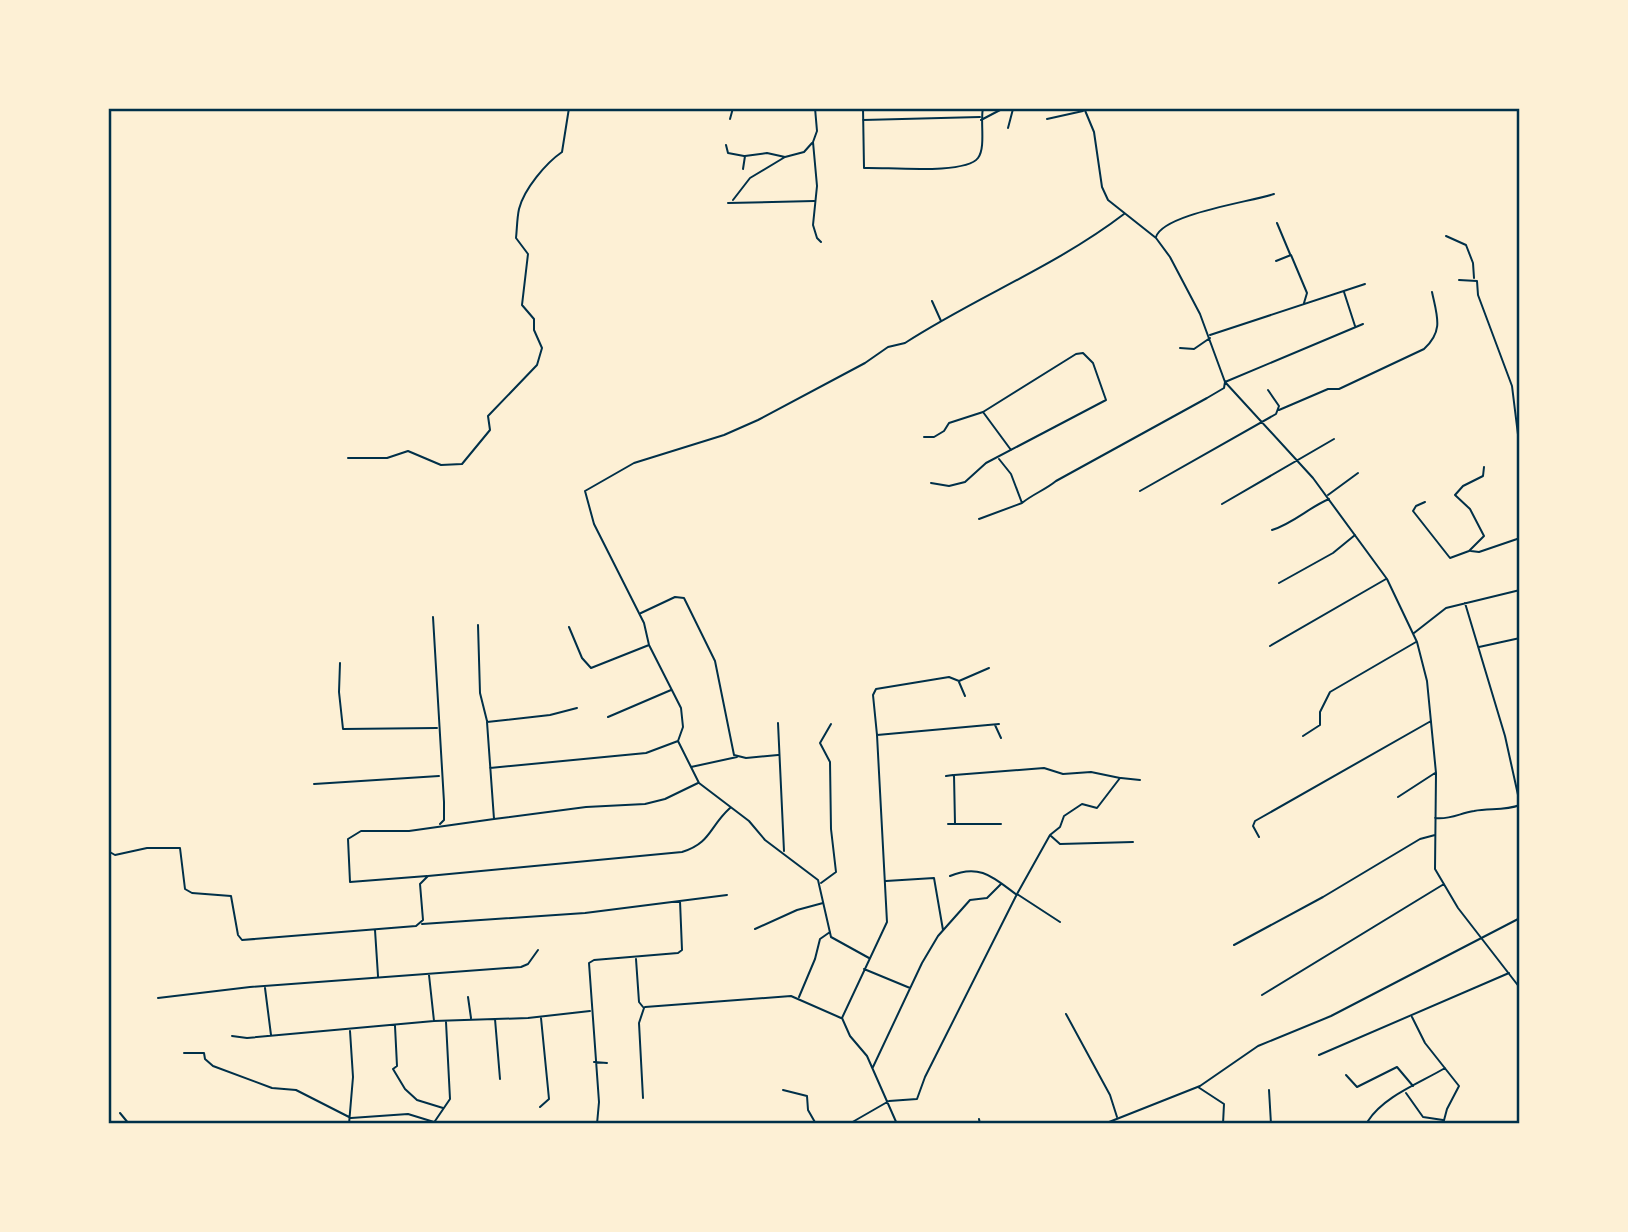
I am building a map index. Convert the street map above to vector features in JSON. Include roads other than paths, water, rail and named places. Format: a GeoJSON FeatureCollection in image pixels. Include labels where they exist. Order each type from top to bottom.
{"type":"FeatureCollection","features":[{"type":"Feature","properties":{"kind":"street"},"geometry":{"type":"LineString","coordinates":[[348,458],[387,457],[408,451],[441,465],[462,464],[490,430],[488,416],[537,365],[542,348],[534,330],[534,319],[523,305],[528,254],[516,237],[518,212],[527,191],[547,161],[562,152],[569,108]]}},
{"type":"Feature","properties":{"kind":"street"},"geometry":{"type":"LineString","coordinates":[[730,120],[733,108]]}},
{"type":"Feature","properties":{"kind":"street"},"geometry":{"type":"LineString","coordinates":[[728,203],[750,178],[785,157],[804,152],[813,142],[817,131],[816,108]]}},
{"type":"Feature","properties":{"kind":"street"},"geometry":{"type":"LineString","coordinates":[[863,108],[864,168],[958,167],[975,161],[981,150],[980,119],[983,108]]}},
{"type":"Feature","properties":{"kind":"street"},"geometry":{"type":"LineString","coordinates":[[862,120],[980,119],[1002,109],[1013,108],[1008,128]]}},
{"type":"Feature","properties":{"kind":"street"},"geometry":{"type":"LineString","coordinates":[[1047,118],[1085,109],[1094,132],[1102,187],[1111,205],[1156,238],[1182,276],[1210,337],[1225,382],[1280,439],[1330,499],[1387,579],[1417,642],[1432,720],[1436,773],[1434,865],[1458,908],[1520,988]]}},
{"type":"Feature","properties":{"kind":"street"},"geometry":{"type":"LineString","coordinates":[[813,142],[817,173],[814,228],[821,242]]}},
{"type":"Feature","properties":{"kind":"street"},"geometry":{"type":"LineString","coordinates":[[726,145],[730,154],[746,156],[767,153],[785,157]]}},
{"type":"Feature","properties":{"kind":"street"},"geometry":{"type":"LineString","coordinates":[[743,169],[746,156]]}},
{"type":"Feature","properties":{"kind":"street"},"geometry":{"type":"LineString","coordinates":[[1156,238],[1160,229],[1196,212],[1274,194]]}},
{"type":"Feature","properties":{"kind":"street"},"geometry":{"type":"LineString","coordinates":[[733,200],[753,204],[815,201]]}},
{"type":"Feature","properties":{"kind":"street"},"geometry":{"type":"LineString","coordinates":[[869,958],[834,941],[820,884],[784,852],[765,840],[749,821],[699,783],[678,741],[683,727],[682,715],[649,645],[640,614],[594,524],[585,491],[634,463],[724,435],[758,420],[854,370],[888,347],[905,343],[1015,279],[1083,245],[1124,214]]}},
{"type":"Feature","properties":{"kind":"street"},"geometry":{"type":"LineString","coordinates":[[1277,223],[1307,293],[1304,303]]}},
{"type":"Feature","properties":{"kind":"street"},"geometry":{"type":"LineString","coordinates":[[1446,236],[1466,245],[1473,263],[1478,295],[1511,386],[1520,451]]}},
{"type":"Feature","properties":{"kind":"street"},"geometry":{"type":"LineString","coordinates":[[1276,261],[1291,254]]}},
{"type":"Feature","properties":{"kind":"street"},"geometry":{"type":"LineString","coordinates":[[1459,280],[1474,279]]}},
{"type":"Feature","properties":{"kind":"street"},"geometry":{"type":"LineString","coordinates":[[1180,348],[1194,348],[1210,337],[1365,284]]}},
{"type":"Feature","properties":{"kind":"street"},"geometry":{"type":"LineString","coordinates":[[1343,291],[1355,327]]}},
{"type":"Feature","properties":{"kind":"street"},"geometry":{"type":"LineString","coordinates":[[1140,491],[1279,410],[1328,389],[1339,389],[1424,349],[1433,341],[1440,327],[1432,292]]}},
{"type":"Feature","properties":{"kind":"street"},"geometry":{"type":"LineString","coordinates":[[932,301],[941,322]]}},
{"type":"Feature","properties":{"kind":"street"},"geometry":{"type":"LineString","coordinates":[[979,519],[1022,503],[1034,493],[1044,491],[1056,481],[1207,398],[1223,388],[1225,382],[1363,324]]}},
{"type":"Feature","properties":{"kind":"street"},"geometry":{"type":"LineString","coordinates":[[924,437],[934,437],[944,431],[949,423],[983,412],[1076,354],[1083,353],[1093,363],[1106,400],[986,463],[965,482],[949,486],[931,483]]}},
{"type":"Feature","properties":{"kind":"street"},"geometry":{"type":"LineString","coordinates":[[1268,390],[1279,410]]}},
{"type":"Feature","properties":{"kind":"street"},"geometry":{"type":"LineString","coordinates":[[983,412],[1012,451]]}},
{"type":"Feature","properties":{"kind":"street"},"geometry":{"type":"LineString","coordinates":[[1222,504],[1334,439]]}},
{"type":"Feature","properties":{"kind":"street"},"geometry":{"type":"LineString","coordinates":[[998,458],[1011,474],[1022,503]]}},
{"type":"Feature","properties":{"kind":"street"},"geometry":{"type":"LineString","coordinates":[[1425,502],[1413,511],[1450,558],[1469,551],[1484,536],[1470,509],[1455,495],[1463,486],[1483,476],[1484,467]]}},
{"type":"Feature","properties":{"kind":"street"},"geometry":{"type":"LineString","coordinates":[[1327,496],[1341,489],[1358,473]]}},
{"type":"Feature","properties":{"kind":"street"},"geometry":{"type":"LineString","coordinates":[[1272,530],[1292,524],[1308,509],[1330,499]]}},
{"type":"Feature","properties":{"kind":"street"},"geometry":{"type":"LineString","coordinates":[[1279,583],[1326,557],[1356,534]]}},
{"type":"Feature","properties":{"kind":"street"},"geometry":{"type":"LineString","coordinates":[[1469,551],[1479,552],[1520,538]]}},
{"type":"Feature","properties":{"kind":"street"},"geometry":{"type":"LineString","coordinates":[[1270,646],[1387,579]]}},
{"type":"Feature","properties":{"kind":"street"},"geometry":{"type":"LineString","coordinates":[[1413,634],[1446,608],[1520,590]]}},
{"type":"Feature","properties":{"kind":"street"},"geometry":{"type":"LineString","coordinates":[[640,614],[675,597],[684,598],[715,661],[722,686],[730,743],[737,757]]}},
{"type":"Feature","properties":{"kind":"street"},"geometry":{"type":"LineString","coordinates":[[1434,817],[1452,818],[1475,810],[1495,812],[1520,805],[1505,736],[1465,603]]}},
{"type":"Feature","properties":{"kind":"street"},"geometry":{"type":"LineString","coordinates":[[433,617],[444,820],[438,826]]}},
{"type":"Feature","properties":{"kind":"street"},"geometry":{"type":"LineString","coordinates":[[478,625],[480,693],[487,722],[494,819]]}},
{"type":"Feature","properties":{"kind":"street"},"geometry":{"type":"LineString","coordinates":[[569,627],[582,658],[591,668],[649,645]]}},
{"type":"Feature","properties":{"kind":"street"},"geometry":{"type":"LineString","coordinates":[[1478,647],[1520,638]]}},
{"type":"Feature","properties":{"kind":"street"},"geometry":{"type":"LineString","coordinates":[[1303,736],[1320,725],[1320,712],[1330,692],[1417,642]]}},
{"type":"Feature","properties":{"kind":"street"},"geometry":{"type":"LineString","coordinates":[[340,663],[339,692],[343,729],[438,728]]}},
{"type":"Feature","properties":{"kind":"street"},"geometry":{"type":"LineString","coordinates":[[897,1124],[867,1056],[844,1026],[842,1018],[887,922],[873,695],[876,689],[948,677],[959,681],[989,668]]}},
{"type":"Feature","properties":{"kind":"street"},"geometry":{"type":"LineString","coordinates":[[959,681],[965,696]]}},
{"type":"Feature","properties":{"kind":"street"},"geometry":{"type":"LineString","coordinates":[[608,717],[672,690]]}},
{"type":"Feature","properties":{"kind":"street"},"geometry":{"type":"LineString","coordinates":[[487,722],[550,715],[577,708]]}},
{"type":"Feature","properties":{"kind":"street"},"geometry":{"type":"LineString","coordinates":[[1259,836],[1253,826],[1255,821],[1432,720]]}},
{"type":"Feature","properties":{"kind":"street"},"geometry":{"type":"LineString","coordinates":[[778,723],[784,852]]}},
{"type":"Feature","properties":{"kind":"street"},"geometry":{"type":"LineString","coordinates":[[820,884],[836,872],[831,829],[830,762],[820,744],[831,724]]}},
{"type":"Feature","properties":{"kind":"street"},"geometry":{"type":"LineString","coordinates":[[877,736],[999,724]]}},
{"type":"Feature","properties":{"kind":"street"},"geometry":{"type":"LineString","coordinates":[[995,725],[1001,738]]}},
{"type":"Feature","properties":{"kind":"street"},"geometry":{"type":"LineString","coordinates":[[489,768],[646,753],[678,741]]}},
{"type":"Feature","properties":{"kind":"street"},"geometry":{"type":"LineString","coordinates":[[690,767],[737,757],[778,755]]}},
{"type":"Feature","properties":{"kind":"street"},"geometry":{"type":"LineString","coordinates":[[946,776],[1044,768],[1063,774],[1091,772],[1140,780]]}},
{"type":"Feature","properties":{"kind":"street"},"geometry":{"type":"LineString","coordinates":[[1398,797],[1436,773]]}},
{"type":"Feature","properties":{"kind":"street"},"geometry":{"type":"LineString","coordinates":[[954,775],[955,824]]}},
{"type":"Feature","properties":{"kind":"street"},"geometry":{"type":"LineString","coordinates":[[314,784],[440,776]]}},
{"type":"Feature","properties":{"kind":"street"},"geometry":{"type":"LineString","coordinates":[[849,1124],[888,1101],[914,1100],[919,1097],[925,1077],[978,967],[1050,835],[1060,827],[1064,816],[1082,804],[1097,808],[1120,778]]}},
{"type":"Feature","properties":{"kind":"street"},"geometry":{"type":"LineString","coordinates":[[699,783],[665,799],[645,804],[595,806],[409,831],[361,831],[348,839],[350,882],[682,852],[697,847],[709,838],[712,828],[730,808]]}},
{"type":"Feature","properties":{"kind":"street"},"geometry":{"type":"LineString","coordinates":[[108,806],[108,818]]}},
{"type":"Feature","properties":{"kind":"street"},"geometry":{"type":"LineString","coordinates":[[947,824],[1001,824]]}},
{"type":"Feature","properties":{"kind":"street"},"geometry":{"type":"LineString","coordinates":[[1050,835],[1060,844],[1133,842]]}},
{"type":"Feature","properties":{"kind":"street"},"geometry":{"type":"LineString","coordinates":[[1234,945],[1323,897],[1420,839],[1436,835]]}},
{"type":"Feature","properties":{"kind":"street"},"geometry":{"type":"LineString","coordinates":[[108,851],[116,856],[147,848],[180,848],[185,889],[192,893],[232,896],[238,935],[242,940],[584,913],[727,895]]}},
{"type":"Feature","properties":{"kind":"street"},"geometry":{"type":"LineString","coordinates":[[950,876],[977,870],[991,874],[1001,884],[1060,922]]}},
{"type":"Feature","properties":{"kind":"street"},"geometry":{"type":"LineString","coordinates":[[421,924],[424,914],[420,884],[428,876]]}},
{"type":"Feature","properties":{"kind":"street"},"geometry":{"type":"LineString","coordinates":[[885,881],[934,878],[943,930]]}},
{"type":"Feature","properties":{"kind":"street"},"geometry":{"type":"LineString","coordinates":[[872,1068],[922,964],[943,930],[970,900],[986,898],[1001,884]]}},
{"type":"Feature","properties":{"kind":"street"},"geometry":{"type":"LineString","coordinates":[[1262,995],[1445,884]]}},
{"type":"Feature","properties":{"kind":"street"},"geometry":{"type":"LineString","coordinates":[[597,1124],[599,1102],[590,1011],[590,961],[636,958],[682,950],[680,901]]}},
{"type":"Feature","properties":{"kind":"street"},"geometry":{"type":"LineString","coordinates":[[755,929],[797,910],[824,902]]}},
{"type":"Feature","properties":{"kind":"street"},"geometry":{"type":"LineString","coordinates":[[1104,1124],[1198,1087],[1258,1046],[1331,1016],[1520,918]]}},
{"type":"Feature","properties":{"kind":"street"},"geometry":{"type":"LineString","coordinates":[[375,929],[377,976]]}},
{"type":"Feature","properties":{"kind":"street"},"geometry":{"type":"LineString","coordinates":[[799,998],[816,958],[820,939],[830,932]]}},
{"type":"Feature","properties":{"kind":"street"},"geometry":{"type":"LineString","coordinates":[[158,998],[377,976],[526,966],[538,954],[538,950]]}},
{"type":"Feature","properties":{"kind":"street"},"geometry":{"type":"LineString","coordinates":[[636,958],[639,1002],[645,1007],[748,998],[799,998],[842,1018]]}},
{"type":"Feature","properties":{"kind":"street"},"geometry":{"type":"LineString","coordinates":[[864,970],[911,989]]}},
{"type":"Feature","properties":{"kind":"street"},"geometry":{"type":"LineString","coordinates":[[1319,1055],[1510,972]]}},
{"type":"Feature","properties":{"kind":"street"},"geometry":{"type":"LineString","coordinates":[[429,974],[434,1021]]}},
{"type":"Feature","properties":{"kind":"street"},"geometry":{"type":"LineString","coordinates":[[264,986],[271,1036]]}},
{"type":"Feature","properties":{"kind":"street"},"geometry":{"type":"LineString","coordinates":[[468,997],[471,1019]]}},
{"type":"Feature","properties":{"kind":"street"},"geometry":{"type":"LineString","coordinates":[[643,1098],[639,1023],[645,1007]]}},
{"type":"Feature","properties":{"kind":"street"},"geometry":{"type":"LineString","coordinates":[[232,1036],[271,1036],[434,1021],[446,1023],[590,1011]]}},
{"type":"Feature","properties":{"kind":"street"},"geometry":{"type":"LineString","coordinates":[[1066,1014],[1110,1095],[1118,1118],[1115,1124]]}},
{"type":"Feature","properties":{"kind":"street"},"geometry":{"type":"LineString","coordinates":[[540,1107],[549,1099],[541,1015]]}},
{"type":"Feature","properties":{"kind":"street"},"geometry":{"type":"LineString","coordinates":[[1405,1092],[1423,1118],[1443,1122],[1459,1086],[1425,1043],[1412,1016]]}},
{"type":"Feature","properties":{"kind":"street"},"geometry":{"type":"LineString","coordinates":[[495,1018],[500,1079]]}},
{"type":"Feature","properties":{"kind":"street"},"geometry":{"type":"LineString","coordinates":[[184,1053],[204,1053],[204,1058],[213,1066],[272,1088],[296,1090],[351,1118],[408,1114],[434,1123],[450,1096],[446,1023]]}},
{"type":"Feature","properties":{"kind":"street"},"geometry":{"type":"LineString","coordinates":[[394,1025],[397,1066],[393,1069],[405,1089],[417,1100],[443,1108]]}},
{"type":"Feature","properties":{"kind":"street"},"geometry":{"type":"LineString","coordinates":[[349,1124],[350,1030]]}},
{"type":"Feature","properties":{"kind":"street"},"geometry":{"type":"LineString","coordinates":[[594,1062],[607,1063]]}},
{"type":"Feature","properties":{"kind":"street"},"geometry":{"type":"LineString","coordinates":[[1346,1075],[1357,1087],[1397,1067],[1414,1086]]}},
{"type":"Feature","properties":{"kind":"street"},"geometry":{"type":"LineString","coordinates":[[1371,1124],[1368,1121],[1385,1102],[1446,1068]]}},
{"type":"Feature","properties":{"kind":"street"},"geometry":{"type":"LineString","coordinates":[[1198,1087],[1224,1104],[1223,1124]]}},
{"type":"Feature","properties":{"kind":"street"},"geometry":{"type":"LineString","coordinates":[[783,1090],[807,1096],[808,1110],[816,1124]]}},
{"type":"Feature","properties":{"kind":"street"},"geometry":{"type":"LineString","coordinates":[[1269,1090],[1270,1124]]}},
{"type":"Feature","properties":{"kind":"street"},"geometry":{"type":"LineString","coordinates":[[120,1113],[129,1124]]}},
{"type":"Feature","properties":{"kind":"street"},"geometry":{"type":"LineString","coordinates":[[379,1118],[380,1124]]}},
{"type":"Feature","properties":{"kind":"street"},"geometry":{"type":"LineString","coordinates":[[979,1119],[981,1124]]}}]}
